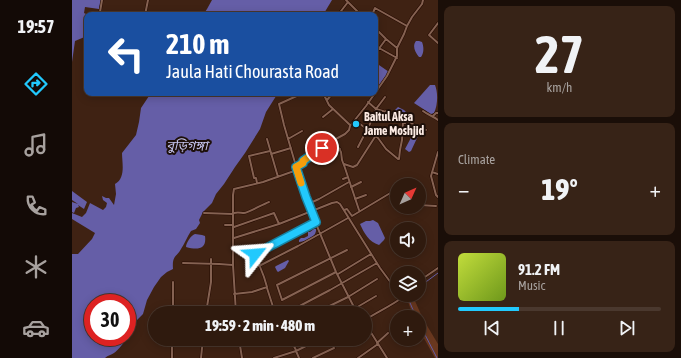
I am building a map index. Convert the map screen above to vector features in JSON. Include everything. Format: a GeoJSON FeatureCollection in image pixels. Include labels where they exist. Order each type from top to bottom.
{"type":"FeatureCollection","features":[{"type":"Feature","properties":{"kind":"street"},"geometry":{"type":"LineString","coordinates":[[100,12],[102,0]]}},
{"type":"Feature","properties":{"kind":"street"},"geometry":{"type":"LineString","coordinates":[[146,12],[148,0]]}},
{"type":"Feature","properties":{"kind":"street"},"geometry":{"type":"LineString","coordinates":[[346,0],[359,12]]}},
{"type":"Feature","properties":{"kind":"street"},"geometry":{"type":"LineString","coordinates":[[378,88],[397,58],[397,48],[407,26],[422,4],[423,0]]}},
{"type":"Feature","properties":{"kind":"street"},"geometry":{"type":"LineString","coordinates":[[340,12],[348,2]]}},
{"type":"Feature","properties":{"kind":"street"},"geometry":{"type":"LineString","coordinates":[[373,12],[375,8],[407,26]]}},
{"type":"Feature","properties":{"kind":"street"},"geometry":{"type":"LineString","coordinates":[[438,24],[429,36],[438,43]]}},
{"type":"Feature","properties":{"kind":"street"},"geometry":{"type":"LineString","coordinates":[[378,32],[397,48]]}},
{"type":"Feature","properties":{"kind":"street"},"geometry":{"type":"LineString","coordinates":[[386,39],[379,48],[397,58]]}},
{"type":"Feature","properties":{"kind":"street"},"geometry":{"type":"LineString","coordinates":[[299,96],[279,104],[296,167],[308,204],[329,252],[330,258],[353,306]]}},
{"type":"Feature","properties":{"kind":"street"},"geometry":{"type":"LineString","coordinates":[[325,96],[328,104],[350,126]]}},
{"type":"Feature","properties":{"kind":"street"},"geometry":{"type":"LineString","coordinates":[[327,100],[330,96]]}},
{"type":"Feature","properties":{"kind":"street"},"geometry":{"type":"LineString","coordinates":[[296,167],[322,148],[345,134],[372,96]]}},
{"type":"Feature","properties":{"kind":"street"},"geometry":{"type":"LineString","coordinates":[[358,147],[376,109],[385,97]]}},
{"type":"Feature","properties":{"kind":"street"},"geometry":{"type":"LineString","coordinates":[[368,102],[376,109],[386,111],[403,122]]}},
{"type":"Feature","properties":{"kind":"street"},"geometry":{"type":"LineString","coordinates":[[323,117],[333,109]]}},
{"type":"Feature","properties":{"kind":"street"},"geometry":{"type":"LineString","coordinates":[[423,111],[438,120]]}},
{"type":"Feature","properties":{"kind":"street"},"geometry":{"type":"LineString","coordinates":[[433,116],[438,113]]}},
{"type":"Feature","properties":{"kind":"street"},"geometry":{"type":"LineString","coordinates":[[355,120],[376,136],[386,149],[399,159],[403,122]]}},
{"type":"Feature","properties":{"kind":"street"},"geometry":{"type":"LineString","coordinates":[[403,122],[405,123],[406,120],[426,130]]}},
{"type":"Feature","properties":{"kind":"street"},"geometry":{"type":"LineString","coordinates":[[344,164],[355,166],[380,129]]}},
{"type":"Feature","properties":{"kind":"street"},"geometry":{"type":"LineString","coordinates":[[288,139],[302,131]]}},
{"type":"Feature","properties":{"kind":"street"},"geometry":{"type":"LineString","coordinates":[[267,139],[278,177]]}},
{"type":"Feature","properties":{"kind":"street"},"geometry":{"type":"LineString","coordinates":[[334,140],[340,149],[342,160],[359,210]]}},
{"type":"Feature","properties":{"kind":"street"},"geometry":{"type":"LineString","coordinates":[[271,154],[291,148]]}},
{"type":"Feature","properties":{"kind":"street"},"geometry":{"type":"LineString","coordinates":[[322,148],[327,156],[340,149]]}},
{"type":"Feature","properties":{"kind":"street"},"geometry":{"type":"LineString","coordinates":[[257,183],[256,178],[254,178],[249,156],[270,151]]}},
{"type":"Feature","properties":{"kind":"street"},"geometry":{"type":"LineString","coordinates":[[438,152],[431,176],[436,195],[438,197]]}},
{"type":"Feature","properties":{"kind":"street"},"geometry":{"type":"LineString","coordinates":[[235,306],[233,265],[234,189],[278,177],[297,170]]}},
{"type":"Feature","properties":{"kind":"street"},"geometry":{"type":"LineString","coordinates":[[432,172],[438,174]]}},
{"type":"Feature","properties":{"kind":"street"},"geometry":{"type":"LineString","coordinates":[[343,180],[348,177]]}},
{"type":"Feature","properties":{"kind":"street"},"geometry":{"type":"LineString","coordinates":[[308,204],[319,200],[349,182]]}},
{"type":"Feature","properties":{"kind":"street"},"geometry":{"type":"LineString","coordinates":[[351,186],[360,182]]}},
{"type":"Feature","properties":{"kind":"street"},"geometry":{"type":"LineString","coordinates":[[344,210],[347,209],[352,216],[359,210],[390,193]]}},
{"type":"Feature","properties":{"kind":"street"},"geometry":{"type":"LineString","coordinates":[[355,199],[366,195]]}},
{"type":"Feature","properties":{"kind":"street"},"geometry":{"type":"LineString","coordinates":[[204,213],[246,213],[264,203],[269,202]]}},
{"type":"Feature","properties":{"kind":"street"},"geometry":{"type":"LineString","coordinates":[[234,238],[279,224],[337,202],[344,210],[390,281]]}},
{"type":"Feature","properties":{"kind":"street"},"geometry":{"type":"LineString","coordinates":[[426,205],[436,206]]}},
{"type":"Feature","properties":{"kind":"street"},"geometry":{"type":"LineString","coordinates":[[225,225],[233,226],[274,213],[279,224]]}},
{"type":"Feature","properties":{"kind":"street"},"geometry":{"type":"LineString","coordinates":[[260,266],[348,218]]}},
{"type":"Feature","properties":{"kind":"street"},"geometry":{"type":"LineString","coordinates":[[273,306],[255,254],[316,222]]}},
{"type":"Feature","properties":{"kind":"street"},"geometry":{"type":"LineString","coordinates":[[347,250],[277,285],[282,300],[337,273],[371,254]]}},
{"type":"Feature","properties":{"kind":"street"},"geometry":{"type":"LineString","coordinates":[[207,306],[211,282],[212,259]]}},
{"type":"Feature","properties":{"kind":"street"},"geometry":{"type":"LineString","coordinates":[[299,306],[377,263]]}},
{"type":"Feature","properties":{"kind":"street"},"geometry":{"type":"LineString","coordinates":[[183,264],[233,265]]}},
{"type":"Feature","properties":{"kind":"street"},"geometry":{"type":"LineString","coordinates":[[426,276],[438,268]]}},
{"type":"Feature","properties":{"kind":"street"},"geometry":{"type":"LineString","coordinates":[[329,306],[377,280]]}},
{"type":"Feature","properties":{"kind":"street"},"geometry":{"type":"LineString","coordinates":[[173,306],[174,282]]}},
{"type":"Feature","properties":{"kind":"street"},"geometry":{"type":"LineString","coordinates":[[234,294],[248,293],[267,287]]}},
{"type":"Feature","properties":{"kind":"street"},"geometry":{"type":"LineString","coordinates":[[358,306],[376,296]]}},
{"type":"Feature","properties":{"kind":"street"},"geometry":{"type":"LineString","coordinates":[[372,317],[394,302]]}},
{"type":"Feature","properties":{"kind":"street"},"geometry":{"type":"LineString","coordinates":[[372,333],[387,358]]}},
{"type":"Feature","properties":{"kind":"street"},"geometry":{"type":"LineString","coordinates":[[358,358],[378,344],[388,333]]}},
{"type":"Feature","properties":{"kind":"street"},"geometry":{"type":"LineString","coordinates":[[172,346],[172,358]]}},
{"type":"Feature","properties":{"kind":"street"},"geometry":{"type":"LineString","coordinates":[[201,358],[202,346]]}},
{"type":"Feature","properties":{"kind":"street"},"geometry":{"type":"LineString","coordinates":[[240,346],[242,358]]}},
{"type":"Feature","properties":{"kind":"street"},"geometry":{"type":"LineString","coordinates":[[294,346],[299,358]]}},
{"type":"Feature","properties":{"kind":"street"},"geometry":{"type":"LineString","coordinates":[[274,358],[281,357],[305,346]]}},
{"type":"Feature","properties":{"kind":"street"},"geometry":{"type":"LineString","coordinates":[[313,358],[334,348]]}},
{"type":"Feature","properties":{"kind":"shaded area"},"geometry":{"type":"Polygon","coordinates":[[[408,302],[415,302],[419,310],[411,310],[408,302]]]}},
{"type":"Feature","properties":{"kind":"shaded area"},"geometry":{"type":"Polygon","coordinates":[[[426,324],[438,344],[438,358],[435,358],[426,342],[426,324]]]}},
{"type":"Feature","properties":{"kind":"water"},"geometry":{"type":"Polygon","coordinates":[[[72,0],[101,0],[99,9],[85,7],[84,37],[75,41],[72,62],[72,0]]]}},
{"type":"Feature","properties":{"kind":"water"},"geometry":{"type":"Polygon","coordinates":[[[212,0],[332,0],[325,12],[205,12],[212,0]]]}},
{"type":"Feature","properties":{"kind":"water"},"geometry":{"type":"Polygon","coordinates":[[[416,41],[422,42],[423,44],[423,52],[421,57],[419,57],[414,49],[416,41]]]}},
{"type":"Feature","properties":{"kind":"water"},"geometry":{"type":"Polygon","coordinates":[[[379,65],[389,72],[378,88],[379,65]]]}},
{"type":"Feature","properties":{"kind":"water"},"geometry":{"type":"Polygon","coordinates":[[[430,85],[435,85],[437,95],[435,110],[434,113],[431,114],[414,103],[430,85]]]}},
{"type":"Feature","properties":{"kind":"water","name":"বুড়িগঙ্গা"},"geometry":{"type":"Polygon","coordinates":[[[149,96],[276,96],[266,112],[260,129],[216,194],[212,203],[203,212],[199,220],[200,223],[196,229],[191,231],[174,259],[173,269],[161,277],[154,287],[147,300],[143,314],[136,322],[136,294],[84,294],[84,346],[121,346],[114,353],[105,358],[72,358],[72,254],[78,254],[92,239],[95,233],[72,219],[72,213],[82,217],[86,213],[90,203],[103,210],[107,203],[103,200],[102,196],[109,198],[114,205],[116,194],[115,184],[121,178],[122,174],[122,153],[136,135],[141,108],[149,96]]]}},
{"type":"Feature","properties":{"kind":"water"},"geometry":{"type":"Polygon","coordinates":[[[398,107],[409,115],[408,118],[406,119],[401,116],[398,117],[394,114],[393,112],[398,107]]]}},
{"type":"Feature","properties":{"kind":"water"},"geometry":{"type":"Polygon","coordinates":[[[413,134],[417,134],[418,136],[411,151],[409,152],[405,149],[413,134]]]}},
{"type":"Feature","properties":{"kind":"water"},"geometry":{"type":"Polygon","coordinates":[[[72,191],[87,202],[84,209],[78,205],[79,207],[76,208],[74,213],[72,212],[72,202],[78,204],[72,200],[72,191]]]}},
{"type":"Feature","properties":{"kind":"water"},"geometry":{"type":"Polygon","coordinates":[[[373,220],[378,223],[385,238],[379,245],[375,244],[365,234],[360,224],[373,220]]]}},
{"type":"Feature","properties":{"kind":"water"},"geometry":{"type":"Polygon","coordinates":[[[316,229],[316,231],[312,238],[299,242],[301,238],[308,236],[308,232],[316,229]]]}},
{"type":"Feature","properties":{"kind":"water"},"geometry":{"type":"Polygon","coordinates":[[[195,234],[205,236],[203,246],[197,249],[186,247],[189,239],[195,234]]]}},
{"type":"Feature","properties":{"kind":"water"},"geometry":{"type":"Polygon","coordinates":[[[288,260],[289,261],[285,268],[278,272],[275,267],[288,260]]]}},
{"type":"Feature","properties":{"kind":"waterway"},"geometry":{"type":"LineString","coordinates":[[426,282],[438,273]]}},
{"type":"Feature","properties":{"kind":"waterway"},"geometry":{"type":"LineString","coordinates":[[410,302],[413,310]]}},
{"type":"Feature","properties":{"kind":"waterway"},"geometry":{"type":"LineString","coordinates":[[426,337],[437,358]]}},
{"type":"Feature","properties":{"kind":"slow traffic"},"geometry":{"type":"LineString","coordinates":[[301,183],[296,167],[303,163],[303,161],[307,158]]}},
{"type":"Feature","properties":{"kind":"place","name":"Baitul Aksa Jame Moshjid"},"geometry":{"type":"Point","coordinates":[356,124]}},
{"type":"Feature","properties":{"kind":"route"},"geometry":{"type":"LineString","coordinates":[[255,254],[316,222],[296,167],[322,148]]}}]}
